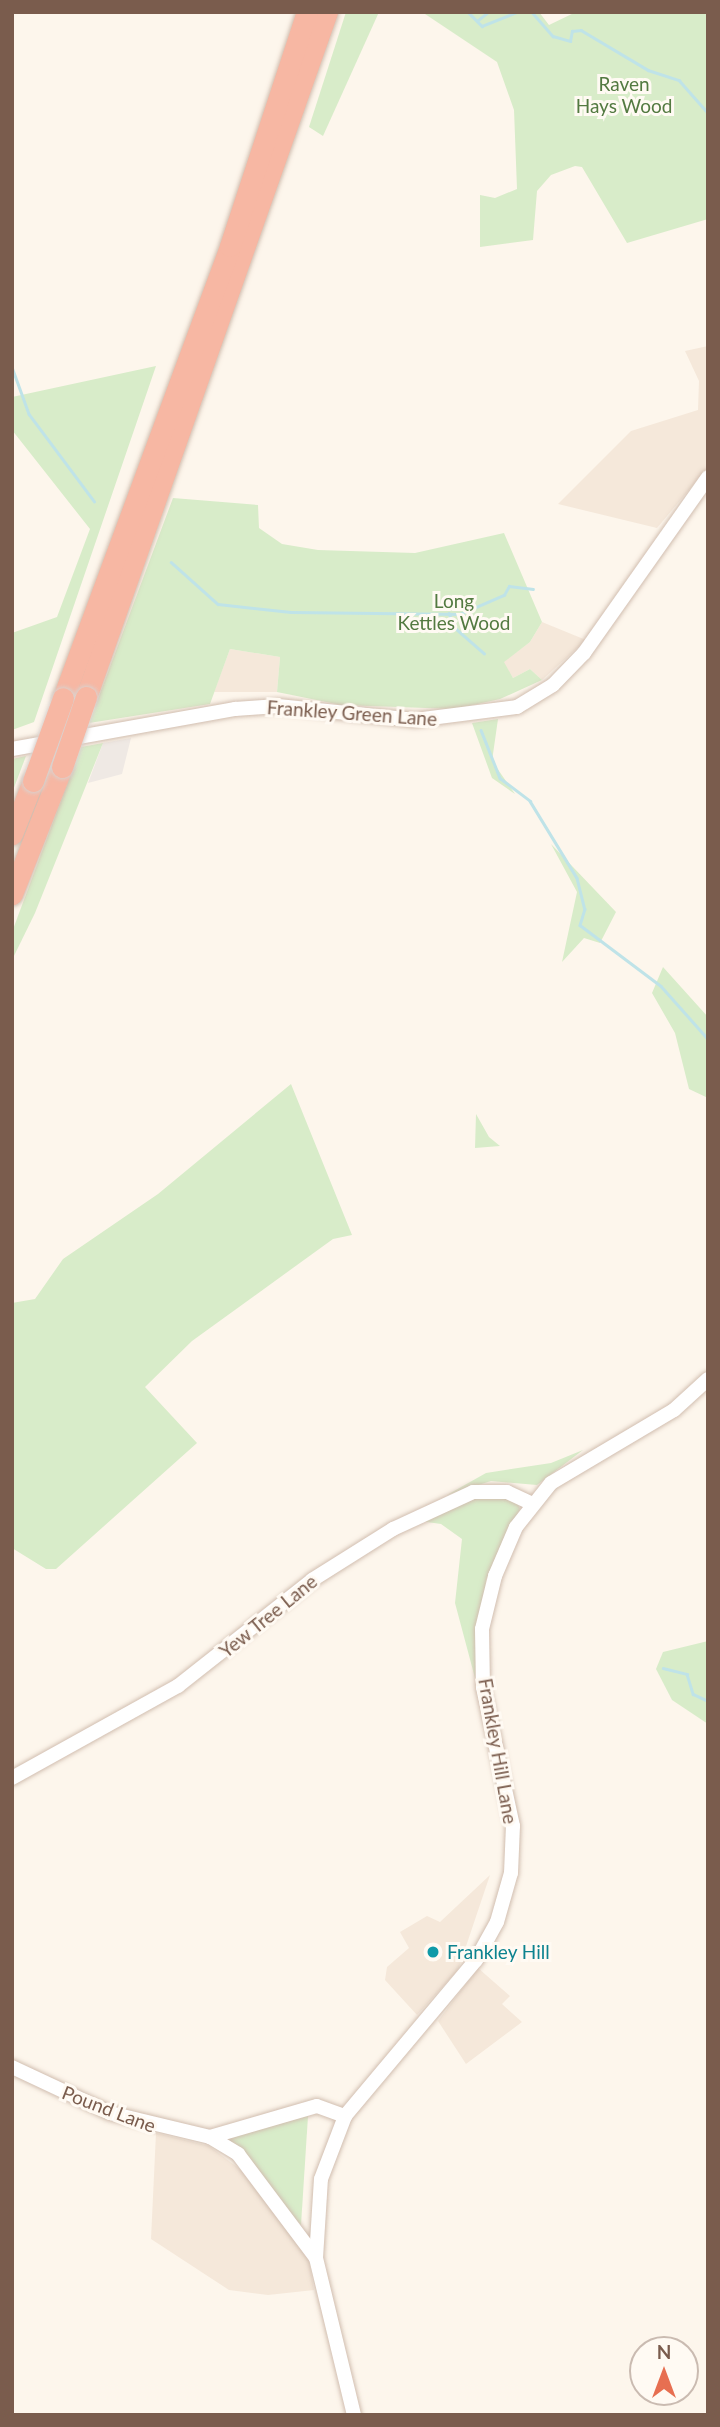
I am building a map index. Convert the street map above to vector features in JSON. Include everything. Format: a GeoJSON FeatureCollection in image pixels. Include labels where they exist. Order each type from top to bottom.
{"type":"FeatureCollection","features":[{"type":"Feature","properties":{"kind":"highway"},"geometry":{"type":"LineString","coordinates":[[12,835],[230,246],[307,12]]}},
{"type":"Feature","properties":{"kind":"highway"},"geometry":{"type":"LineString","coordinates":[[12,894],[62,767],[327,12]]}},
{"type":"Feature","properties":{"kind":"street","name":"Frankley Green Lane"},"geometry":{"type":"LineString","coordinates":[[12,749],[234,709],[290,707],[415,720],[517,707],[553,685],[584,653],[708,477]]}},
{"type":"Feature","properties":{"kind":"street","name":"Frankley Hill Lane"},"geometry":{"type":"LineString","coordinates":[[354,2415],[316,2258],[321,2179],[345,2116],[476,1960],[497,1922],[511,1873],[513,1826],[483,1687],[482,1629],[504,1552],[533,1504],[570,1469],[674,1410],[708,1378]]}},
{"type":"Feature","properties":{"kind":"street","name":"Yew Tree Lane"},"geometry":{"type":"LineString","coordinates":[[12,1778],[178,1686],[314,1578],[393,1529],[474,1492],[507,1492],[533,1504]]}},
{"type":"Feature","properties":{"kind":"street","name":"Pound Lane"},"geometry":{"type":"LineString","coordinates":[[12,2067],[142,2125],[210,2137],[317,2106],[345,2116]]}},
{"type":"Feature","properties":{"kind":"street","name":"Pound Lane"},"geometry":{"type":"LineString","coordinates":[[210,2137],[256,2173],[316,2258]]}},
{"type":"Feature","properties":{"kind":"shaded area"},"geometry":{"type":"Polygon","coordinates":[[[708,346],[708,467],[657,528],[558,504],[631,431],[698,410],[699,381],[685,351],[708,346]]]}},
{"type":"Feature","properties":{"kind":"shaded area"},"geometry":{"type":"Polygon","coordinates":[[[542,622],[586,640],[542,680],[530,669],[513,678],[503,662],[530,642],[542,622]]]}},
{"type":"Feature","properties":{"kind":"shaded area"},"geometry":{"type":"Polygon","coordinates":[[[230,649],[280,657],[277,692],[214,692],[230,649]]]}},
{"type":"Feature","properties":{"kind":"shaded area"},"geometry":{"type":"Polygon","coordinates":[[[131,738],[122,774],[88,783],[103,743],[131,738]]]}},
{"type":"Feature","properties":{"kind":"shaded area"},"geometry":{"type":"Polygon","coordinates":[[[490,1875],[458,1970],[417,2015],[385,1980],[387,1967],[409,1948],[400,1932],[427,1916],[440,1922],[490,1875]]]}},
{"type":"Feature","properties":{"kind":"shaded area"},"geometry":{"type":"Polygon","coordinates":[[[478,1968],[510,1996],[502,2004],[522,2022],[466,2064],[438,2021],[478,1968]]]}},
{"type":"Feature","properties":{"kind":"shaded area"},"geometry":{"type":"Polygon","coordinates":[[[156,2133],[209,2146],[241,2170],[309,2260],[314,2290],[268,2295],[229,2290],[151,2239],[156,2133]]]}},
{"type":"Feature","properties":{"kind":"green space"},"geometry":{"type":"Polygon","coordinates":[[[346,12],[379,12],[323,136],[309,127],[346,12]]]}},
{"type":"Feature","properties":{"kind":"green space","name":"Raven Hays Wood"},"geometry":{"type":"Polygon","coordinates":[[[422,12],[539,12],[549,25],[576,12],[708,12],[708,219],[627,243],[582,167],[575,166],[551,175],[537,191],[533,240],[480,247],[480,195],[495,198],[517,189],[514,110],[497,62],[422,12]]]}},
{"type":"Feature","properties":{"kind":"green space"},"geometry":{"type":"Polygon","coordinates":[[[156,366],[34,722],[12,730],[12,633],[57,617],[90,529],[12,430],[12,397],[156,366]]]}},
{"type":"Feature","properties":{"kind":"green space","name":"Long Kettles Wood"},"geometry":{"type":"Polygon","coordinates":[[[173,498],[258,505],[259,528],[282,544],[318,550],[415,553],[504,533],[542,622],[530,642],[504,662],[513,678],[530,669],[542,680],[500,699],[455,709],[341,705],[277,692],[280,657],[230,649],[210,704],[89,723],[173,498]]]}},
{"type":"Feature","properties":{"kind":"green space"},"geometry":{"type":"Polygon","coordinates":[[[498,719],[492,761],[515,794],[492,778],[472,723],[498,719]]]}},
{"type":"Feature","properties":{"kind":"green space"},"geometry":{"type":"Polygon","coordinates":[[[103,743],[35,913],[12,960],[12,932],[81,747],[103,743]]]}},
{"type":"Feature","properties":{"kind":"green space"},"geometry":{"type":"Polygon","coordinates":[[[26,756],[12,793],[12,759],[26,756]]]}},
{"type":"Feature","properties":{"kind":"green space"},"geometry":{"type":"Polygon","coordinates":[[[551,844],[616,912],[600,943],[584,938],[562,962],[577,892],[551,844]]]}},
{"type":"Feature","properties":{"kind":"green space"},"geometry":{"type":"Polygon","coordinates":[[[663,967],[708,1017],[708,1098],[689,1089],[675,1033],[652,993],[663,967]]]}},
{"type":"Feature","properties":{"kind":"green space"},"geometry":{"type":"Polygon","coordinates":[[[291,1084],[352,1235],[333,1239],[192,1341],[145,1387],[197,1443],[56,1569],[46,1569],[12,1548],[12,1303],[35,1299],[63,1259],[158,1194],[291,1084]]]}},
{"type":"Feature","properties":{"kind":"green space"},"geometry":{"type":"Polygon","coordinates":[[[476,1114],[489,1137],[500,1146],[475,1148],[476,1114]]]}},
{"type":"Feature","properties":{"kind":"green space"},"geometry":{"type":"Polygon","coordinates":[[[583,1450],[537,1485],[491,1481],[447,1495],[486,1473],[551,1463],[583,1450]]]}},
{"type":"Feature","properties":{"kind":"green space"},"geometry":{"type":"Polygon","coordinates":[[[482,1496],[515,1498],[520,1509],[486,1580],[475,1678],[455,1603],[462,1539],[441,1524],[420,1521],[482,1496]]]}},
{"type":"Feature","properties":{"kind":"green space"},"geometry":{"type":"Polygon","coordinates":[[[708,1641],[708,1724],[672,1700],[656,1669],[663,1652],[708,1641]]]}},
{"type":"Feature","properties":{"kind":"green space"},"geometry":{"type":"Polygon","coordinates":[[[308,2116],[301,2225],[224,2139],[308,2116]]]}},
{"type":"Feature","properties":{"kind":"waterway"},"geometry":{"type":"LineString","coordinates":[[468,12],[482,26],[517,12]]}},
{"type":"Feature","properties":{"kind":"waterway"},"geometry":{"type":"LineString","coordinates":[[477,21],[488,12]]}},
{"type":"Feature","properties":{"kind":"waterway"},"geometry":{"type":"LineString","coordinates":[[532,12],[553,36],[570,41],[572,31],[581,30],[648,70],[679,80],[708,113]]}},
{"type":"Feature","properties":{"kind":"waterway"},"geometry":{"type":"LineString","coordinates":[[12,367],[29,414],[94,501]]}},
{"type":"Feature","properties":{"kind":"waterway"},"geometry":{"type":"LineString","coordinates":[[171,562],[218,604],[291,612],[460,614],[504,595],[509,586],[533,589]]}},
{"type":"Feature","properties":{"kind":"waterway"},"geometry":{"type":"LineString","coordinates":[[449,613],[454,627],[484,653]]}},
{"type":"Feature","properties":{"kind":"waterway"},"geometry":{"type":"LineString","coordinates":[[481,730],[500,778],[530,801],[577,878],[585,909],[580,925],[661,986],[708,1039]]}},
{"type":"Feature","properties":{"kind":"waterway"},"geometry":{"type":"LineString","coordinates":[[663,1668],[687,1674],[693,1694],[708,1701]]}},
{"type":"Feature","properties":{"kind":"place","name":"Frankley Hill"},"geometry":{"type":"Point","coordinates":[433,1952]}}]}
